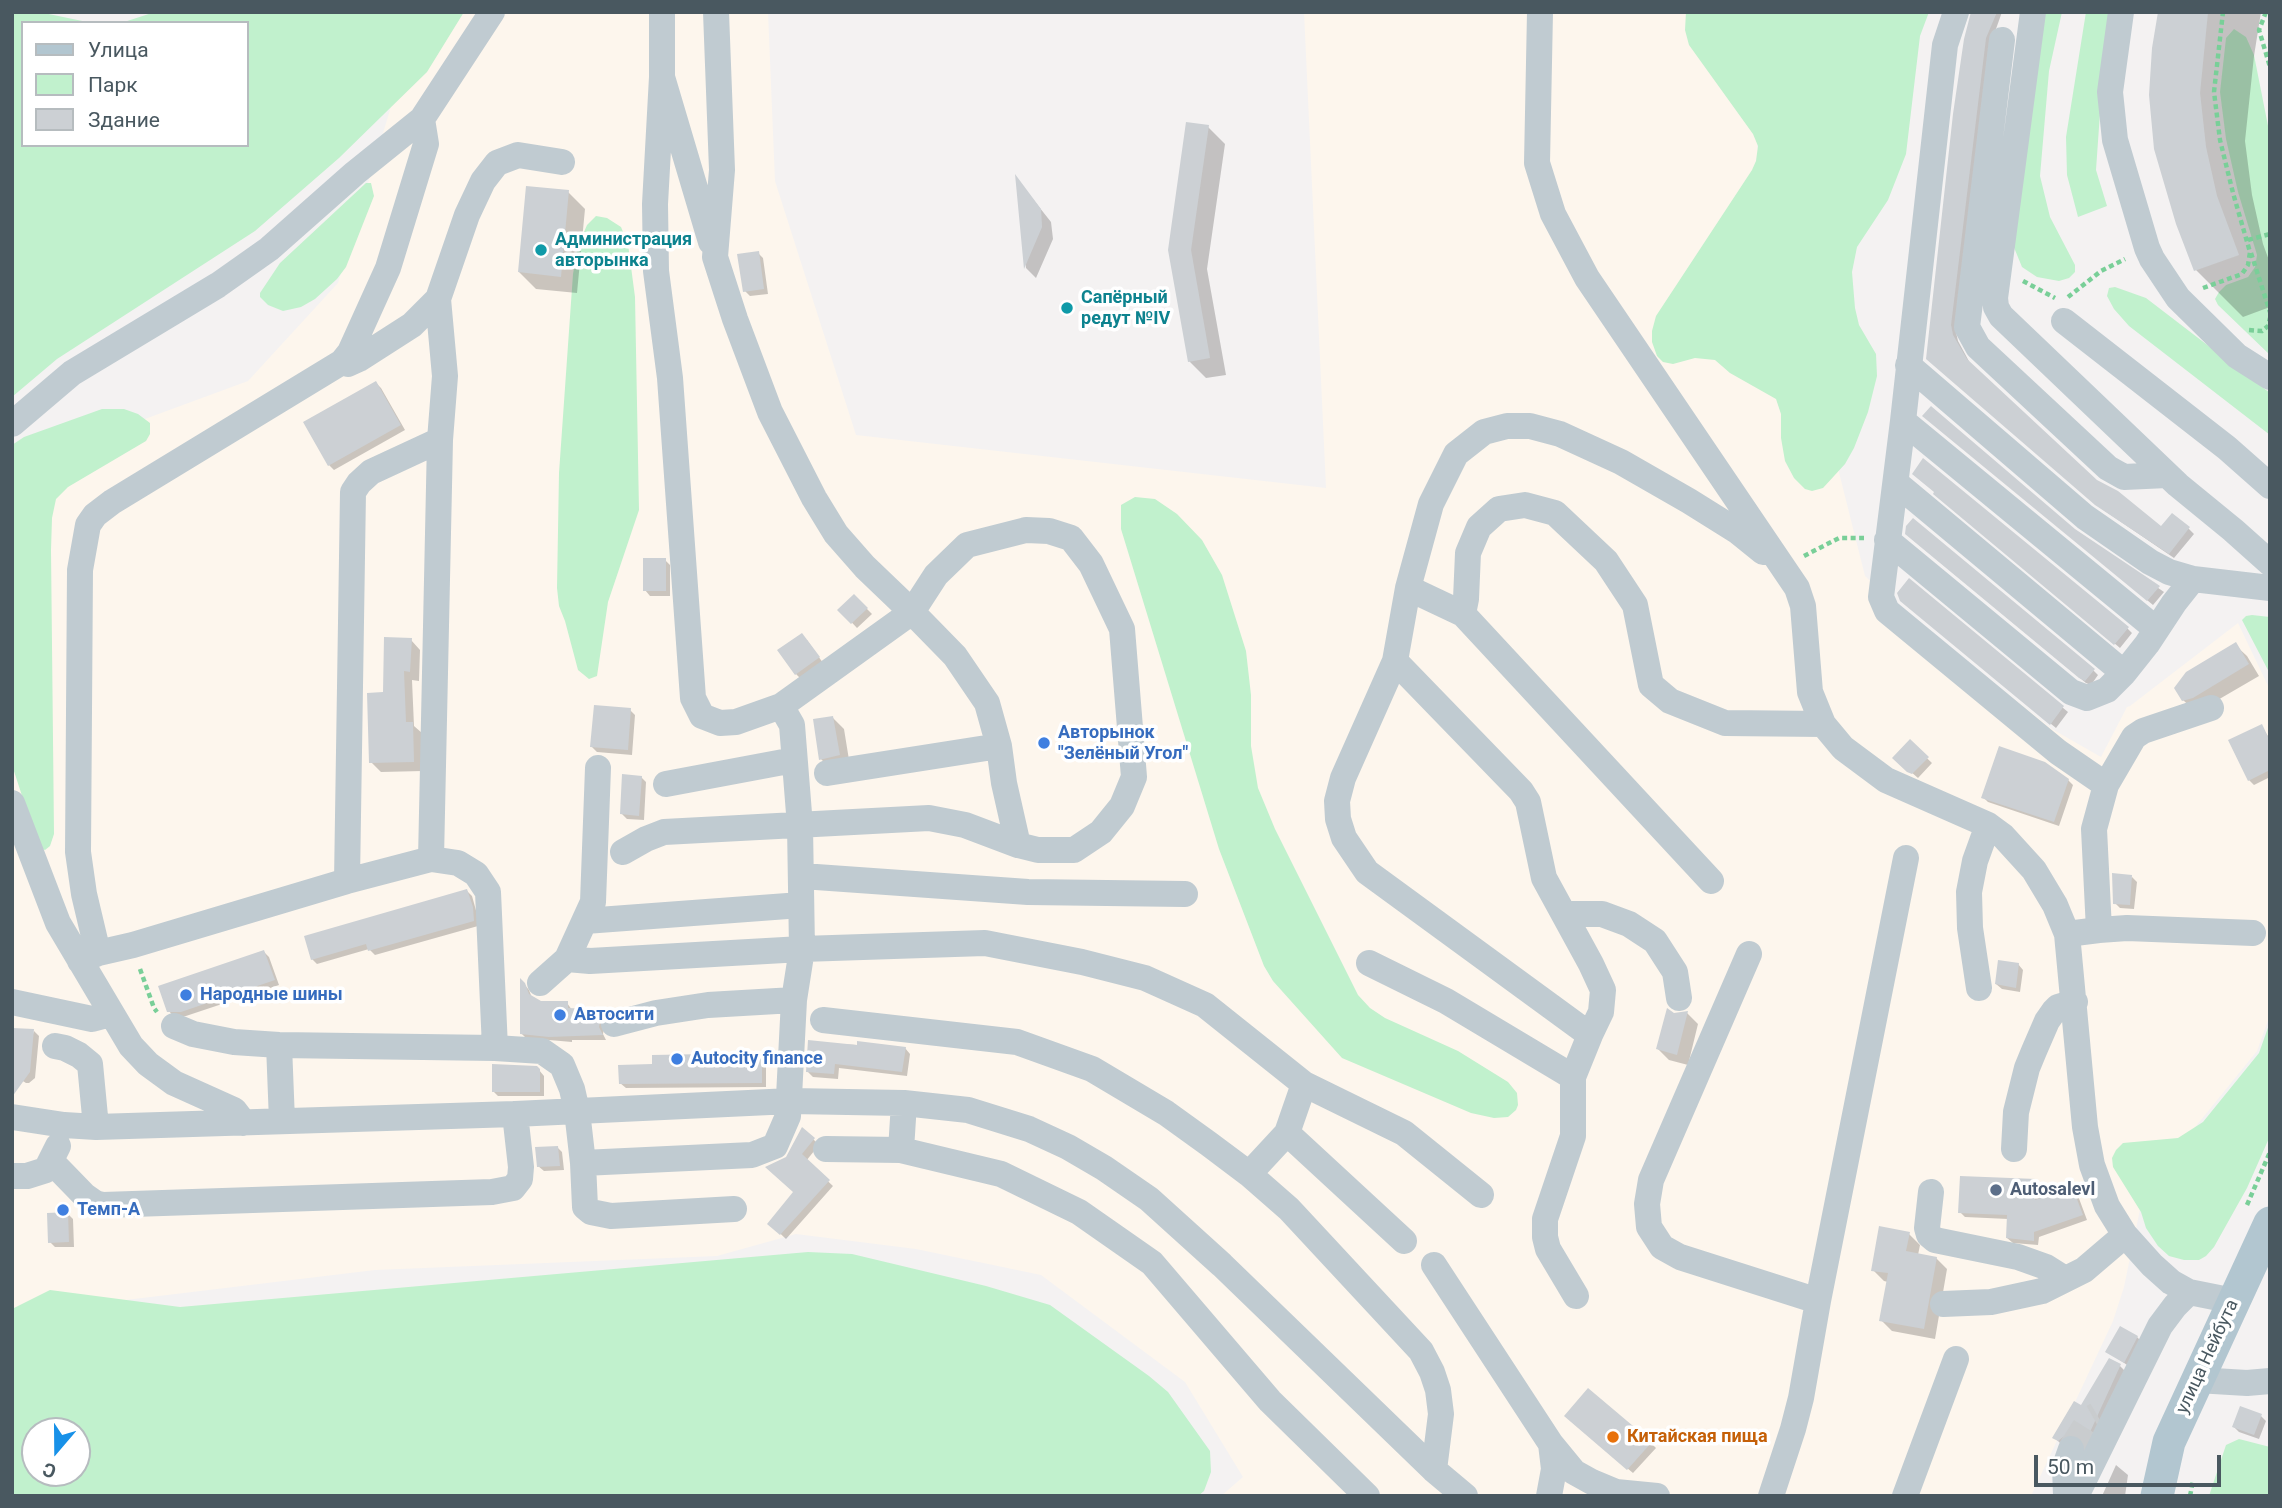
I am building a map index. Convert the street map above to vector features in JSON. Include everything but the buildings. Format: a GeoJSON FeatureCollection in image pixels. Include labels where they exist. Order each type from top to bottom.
{"type":"FeatureCollection","features":[{"type":"Feature","properties":{"kind":"main road","name":"улица Нейбута"},"geometry":{"type":"LineString","coordinates":[[2157,1496],[2169,1442],[2234,1301],[2266,1242]]}},
{"type":"Feature","properties":{"kind":"street"},"geometry":{"type":"LineString","coordinates":[[12,424],[72,373],[218,285],[269,249],[355,173],[422,119],[492,12]]}},
{"type":"Feature","properties":{"kind":"street"},"geometry":{"type":"LineString","coordinates":[[623,852],[664,832],[929,818],[965,825],[1038,850],[1074,850],[1101,832],[1122,806],[1134,777],[1122,629],[1091,564],[1071,538],[1049,531],[1026,530],[967,545],[936,575],[912,612],[781,706],[736,722],[720,723],[702,716],[693,698],[670,378],[656,271],[655,204],[662,77],[662,12]]}},
{"type":"Feature","properties":{"kind":"street"},"geometry":{"type":"LineString","coordinates":[[715,257],[722,170],[716,12]]}},
{"type":"Feature","properties":{"kind":"street"},"geometry":{"type":"LineString","coordinates":[[1540,12],[1537,163],[1553,214],[1587,278],[1797,588],[1802,606],[1810,692],[1823,723],[1843,748],[1885,780],[1988,825],[2003,836],[2034,870],[2055,905],[2067,934],[2085,1127],[2092,1165],[2107,1206],[2125,1235],[2151,1265],[2171,1282],[2189,1292],[2234,1301]]}},
{"type":"Feature","properties":{"kind":"street"},"geometry":{"type":"LineString","coordinates":[[1956,12],[1945,45],[1881,597],[1887,611],[2058,752],[2106,785]]}},
{"type":"Feature","properties":{"kind":"street"},"geometry":{"type":"LineString","coordinates":[[2033,12],[1995,298],[2001,316],[2167,475],[2270,563]]}},
{"type":"Feature","properties":{"kind":"street"},"geometry":{"type":"LineString","coordinates":[[2121,12],[2110,92],[2115,141],[2147,248],[2178,298],[2237,356],[2270,377]]}},
{"type":"Feature","properties":{"kind":"street"},"geometry":{"type":"LineString","coordinates":[[2002,40],[1967,327],[1978,347],[2108,468],[2124,477],[2167,475]]}},
{"type":"Feature","properties":{"kind":"street"},"geometry":{"type":"LineString","coordinates":[[662,77],[715,257],[770,412],[814,498],[836,534],[865,567],[956,656],[987,703],[999,746],[1018,845]]}},
{"type":"Feature","properties":{"kind":"street"},"geometry":{"type":"LineString","coordinates":[[244,1123],[234,1110],[174,1083],[148,1064],[131,1046],[111,1014],[89,957],[78,852],[80,570],[88,525],[95,515],[342,362],[350,352],[388,268],[425,144],[422,119]]}},
{"type":"Feature","properties":{"kind":"street"},"geometry":{"type":"LineString","coordinates":[[431,859],[440,440],[445,376],[438,299],[467,215],[483,181],[497,163],[518,155],[562,162]]}},
{"type":"Feature","properties":{"kind":"street"},"geometry":{"type":"LineString","coordinates":[[342,362],[348,364],[359,359],[412,326],[438,299]]}},
{"type":"Feature","properties":{"kind":"street"},"geometry":{"type":"LineString","coordinates":[[2064,321],[2227,448],[2270,486]]}},
{"type":"Feature","properties":{"kind":"street"},"geometry":{"type":"LineString","coordinates":[[1908,365],[2085,517],[2150,562],[2169,572],[2193,579],[2270,588]]}},
{"type":"Feature","properties":{"kind":"street"},"geometry":{"type":"LineString","coordinates":[[1903,421],[2156,629]]}},
{"type":"Feature","properties":{"kind":"street"},"geometry":{"type":"LineString","coordinates":[[1590,1035],[1367,872],[1344,838],[1338,819],[1337,801],[1343,778],[1395,661],[1408,588],[1431,504],[1456,454],[1484,432],[1507,426],[1530,426],[1560,434],[1621,462],[1737,531],[1780,566]]}},
{"type":"Feature","properties":{"kind":"street"},"geometry":{"type":"LineString","coordinates":[[347,881],[353,492],[359,482],[371,472],[440,440]]}},
{"type":"Feature","properties":{"kind":"street"},"geometry":{"type":"LineString","coordinates":[[1896,483],[2124,673]]}},
{"type":"Feature","properties":{"kind":"street"},"geometry":{"type":"LineString","coordinates":[[1463,614],[1468,554],[1479,527],[1499,509],[1525,505],[1555,513],[1606,561],[1635,605],[1651,685],[1670,701],[1725,723],[1823,723]]}},
{"type":"Feature","properties":{"kind":"street"},"geometry":{"type":"LineString","coordinates":[[1887,540],[2071,692],[2087,698],[2107,690],[2124,673],[2193,579]]}},
{"type":"Feature","properties":{"kind":"street"},"geometry":{"type":"LineString","coordinates":[[1408,588],[1463,614],[1712,881]]}},
{"type":"Feature","properties":{"kind":"street"},"geometry":{"type":"LineString","coordinates":[[1395,661],[1521,791],[1528,802],[1545,878],[1603,990],[1601,1012],[1573,1077],[1573,1136],[1545,1219],[1548,1249],[1576,1297]]}},
{"type":"Feature","properties":{"kind":"street"},"geometry":{"type":"LineString","coordinates":[[583,1163],[752,1155],[775,1146],[788,1116],[794,1000],[802,949],[802,876],[792,725],[781,706]]}},
{"type":"Feature","properties":{"kind":"street"},"geometry":{"type":"LineString","coordinates":[[2099,930],[2094,829],[2106,785],[2134,737],[2143,731],[2211,708]]}},
{"type":"Feature","properties":{"kind":"street"},"geometry":{"type":"LineString","coordinates":[[827,773],[999,746]]}},
{"type":"Feature","properties":{"kind":"street"},"geometry":{"type":"LineString","coordinates":[[666,784],[794,760]]}},
{"type":"Feature","properties":{"kind":"street"},"geometry":{"type":"LineString","coordinates":[[540,983],[567,958],[593,901],[598,768]]}},
{"type":"Feature","properties":{"kind":"street"},"geometry":{"type":"LineString","coordinates":[[12,803],[58,923],[89,957]]}},
{"type":"Feature","properties":{"kind":"street"},"geometry":{"type":"LineString","coordinates":[[1979,988],[1968,901],[1975,861],[1988,825]]}},
{"type":"Feature","properties":{"kind":"street"},"geometry":{"type":"LineString","coordinates":[[89,957],[431,859],[458,863],[476,874],[488,891],[495,1048]]}},
{"type":"Feature","properties":{"kind":"street"},"geometry":{"type":"LineString","coordinates":[[1771,1496],[1793,1429],[1906,859]]}},
{"type":"Feature","properties":{"kind":"street"},"geometry":{"type":"LineString","coordinates":[[802,876],[1028,892],[1185,894]]}},
{"type":"Feature","properties":{"kind":"street"},"geometry":{"type":"LineString","coordinates":[[585,920],[801,905]]}},
{"type":"Feature","properties":{"kind":"street"},"geometry":{"type":"LineString","coordinates":[[1564,914],[1602,914],[1629,924],[1655,942],[1675,972],[1679,998]]}},
{"type":"Feature","properties":{"kind":"street"},"geometry":{"type":"LineString","coordinates":[[2067,934],[2139,928],[2253,933]]}},
{"type":"Feature","properties":{"kind":"street"},"geometry":{"type":"LineString","coordinates":[[567,958],[590,961],[802,949],[985,943],[1082,962],[1145,978],[1206,1005],[1304,1084],[1404,1133],[1482,1195]]}},
{"type":"Feature","properties":{"kind":"street"},"geometry":{"type":"LineString","coordinates":[[1749,954],[1651,1180],[1647,1204],[1649,1227],[1662,1247],[1680,1257],[1818,1301]]}},
{"type":"Feature","properties":{"kind":"street"},"geometry":{"type":"LineString","coordinates":[[1369,963],[1446,1001],[1573,1077]]}},
{"type":"Feature","properties":{"kind":"street"},"geometry":{"type":"LineString","coordinates":[[614,1024],[656,1013],[708,1006],[794,1000]]}},
{"type":"Feature","properties":{"kind":"street"},"geometry":{"type":"LineString","coordinates":[[12,1002],[92,1019],[111,1014]]}},
{"type":"Feature","properties":{"kind":"street"},"geometry":{"type":"LineString","coordinates":[[2014,1149],[2017,1112],[2027,1068],[2054,1011],[2074,1002]]}},
{"type":"Feature","properties":{"kind":"street"},"geometry":{"type":"LineString","coordinates":[[823,1020],[1017,1042],[1093,1069],[1166,1113],[1249,1174],[1289,1209],[1421,1351],[1435,1381],[1441,1414],[1434,1469]]}},
{"type":"Feature","properties":{"kind":"street"},"geometry":{"type":"LineString","coordinates":[[174,1026],[192,1034],[234,1042],[542,1051],[562,1065],[572,1089],[583,1163],[585,1207],[591,1212],[611,1216],[734,1209]]}},
{"type":"Feature","properties":{"kind":"street"},"geometry":{"type":"LineString","coordinates":[[279,1045],[282,1121]]}},
{"type":"Feature","properties":{"kind":"street"},"geometry":{"type":"LineString","coordinates":[[55,1046],[79,1055],[90,1064],[96,1127]]}},
{"type":"Feature","properties":{"kind":"street"},"geometry":{"type":"LineString","coordinates":[[1249,1174],[1287,1133],[1304,1084]]}},
{"type":"Feature","properties":{"kind":"street"},"geometry":{"type":"LineString","coordinates":[[12,1117],[96,1127],[515,1114],[790,1101],[904,1103],[968,1111],[1029,1129],[1068,1147],[1149,1199],[1465,1496]]}},
{"type":"Feature","properties":{"kind":"street"},"geometry":{"type":"LineString","coordinates":[[901,1150],[904,1103]]}},
{"type":"Feature","properties":{"kind":"street"},"geometry":{"type":"LineString","coordinates":[[51,1161],[85,1196],[103,1205],[492,1192],[513,1188],[520,1179],[522,1167],[515,1114]]}},
{"type":"Feature","properties":{"kind":"street"},"geometry":{"type":"LineString","coordinates":[[12,1176],[27,1176],[46,1170],[57,1150],[64,1125]]}},
{"type":"Feature","properties":{"kind":"street"},"geometry":{"type":"LineString","coordinates":[[1287,1133],[1404,1241]]}},
{"type":"Feature","properties":{"kind":"street"},"geometry":{"type":"LineString","coordinates":[[826,1149],[901,1150],[1001,1174],[1079,1212],[1153,1263],[1270,1401],[1367,1496]]}},
{"type":"Feature","properties":{"kind":"street"},"geometry":{"type":"LineString","coordinates":[[1931,1192],[1927,1228],[1929,1235],[1935,1240],[2018,1257],[2065,1279]]}},
{"type":"Feature","properties":{"kind":"street"},"geometry":{"type":"LineString","coordinates":[[1943,1304],[1991,1302],[2042,1291],[2084,1270],[2125,1235]]}},
{"type":"Feature","properties":{"kind":"street"},"geometry":{"type":"LineString","coordinates":[[1433,1265],[1551,1444],[1573,1472],[1616,1492],[1657,1496]]}},
{"type":"Feature","properties":{"kind":"street"},"geometry":{"type":"LineString","coordinates":[[2076,1496],[2108,1412],[2160,1326],[2189,1292]]}},
{"type":"Feature","properties":{"kind":"street"},"geometry":{"type":"LineString","coordinates":[[1905,1496],[1956,1359]]}},
{"type":"Feature","properties":{"kind":"street"},"geometry":{"type":"LineString","coordinates":[[2197,1380],[2268,1378]]}},
{"type":"Feature","properties":{"kind":"street"},"geometry":{"type":"LineString","coordinates":[[1549,1496],[1554,1469],[1551,1444]]}},
{"type":"Feature","properties":{"kind":"street"},"geometry":{"type":"LineString","coordinates":[[2066,1496],[2065,1466],[2071,1449]]}},
{"type":"Feature","properties":{"kind":"path"},"geometry":{"type":"LineString","coordinates":[[2223,12],[2214,92],[2221,139],[2250,252],[2270,312]]}},
{"type":"Feature","properties":{"kind":"path"},"geometry":{"type":"LineString","coordinates":[[2266,12],[2259,30],[2270,67]]}},
{"type":"Feature","properties":{"kind":"path"},"geometry":{"type":"LineString","coordinates":[[2248,240],[2270,234]]}},
{"type":"Feature","properties":{"kind":"path"},"geometry":{"type":"LineString","coordinates":[[2178,298],[2242,274],[2248,265],[2250,252]]}},
{"type":"Feature","properties":{"kind":"path"},"geometry":{"type":"LineString","coordinates":[[1999,269],[2062,302],[2101,271]]}},
{"type":"Feature","properties":{"kind":"path"},"geometry":{"type":"LineString","coordinates":[[2207,287],[2216,297]]}},
{"type":"Feature","properties":{"kind":"path"},"geometry":{"type":"LineString","coordinates":[[2245,328],[2252,332],[2262,331],[2268,326],[2270,318]]}},
{"type":"Feature","properties":{"kind":"path"},"geometry":{"type":"LineString","coordinates":[[1780,566],[1839,538],[1887,540]]}},
{"type":"Feature","properties":{"kind":"path"},"geometry":{"type":"LineString","coordinates":[[142,976],[153,1009]]}},
{"type":"Feature","properties":{"kind":"shaded area","name":"Авторынок \"Зелёный Угол\""},"geometry":{"type":"Polygon","coordinates":[[[446,12],[768,12],[775,181],[856,435],[1326,488],[1304,12],[1766,12],[1757,146],[1865,576],[1890,600],[2052,729],[2101,757],[2127,707],[2238,623],[2270,690],[2270,1015],[2257,1051],[2144,1190],[2124,1287],[2113,1321],[2031,1496],[1221,1496],[1243,1477],[1185,1382],[1041,1275],[916,1249],[796,1234],[717,1256],[375,1270],[84,1305],[12,1336],[12,468],[248,381],[338,283],[399,80],[446,12]]]}},
{"type":"Feature","properties":{"kind":"green space"},"geometry":{"type":"Polygon","coordinates":[[[12,12],[39,12],[82,21],[21,21],[21,147],[248,147],[248,21],[127,21],[155,12],[464,12],[427,72],[339,158],[255,231],[57,359],[12,397],[12,12]]]}},
{"type":"Feature","properties":{"kind":"green space"},"geometry":{"type":"Polygon","coordinates":[[[1686,12],[1929,12],[1920,36],[1906,154],[1888,200],[1857,247],[1852,272],[1859,325],[1876,354],[1877,376],[1868,412],[1854,448],[1845,464],[1823,488],[1812,491],[1805,489],[1794,478],[1785,461],[1781,414],[1776,399],[1730,373],[1715,360],[1695,358],[1673,364],[1663,362],[1657,356],[1652,342],[1656,316],[1752,170],[1758,146],[1753,134],[1689,45],[1685,30],[1686,12]]]}},
{"type":"Feature","properties":{"kind":"green space"},"geometry":{"type":"Polygon","coordinates":[[[2041,12],[2062,12],[2049,71],[2040,176],[2050,217],[2075,265],[2075,272],[2069,278],[2059,281],[2037,277],[2022,267],[2013,245],[2041,12]]]}},
{"type":"Feature","properties":{"kind":"green space"},"geometry":{"type":"Polygon","coordinates":[[[2086,12],[2114,12],[2102,84],[2096,170],[2107,206],[2078,217],[2067,175],[2066,137],[2086,12]]]}},
{"type":"Feature","properties":{"kind":"green space"},"geometry":{"type":"Polygon","coordinates":[[[2234,29],[2246,37],[2254,55],[2270,136],[2270,355],[2215,299],[2226,285],[2248,277],[2255,267],[2257,255],[2238,192],[2226,139],[2220,92],[2226,38],[2234,29]]]}},
{"type":"Feature","properties":{"kind":"green space"},"geometry":{"type":"Polygon","coordinates":[[[366,183],[371,183],[374,196],[346,267],[337,279],[315,299],[301,307],[283,311],[268,305],[260,297],[260,293],[280,263],[366,183]]]}},
{"type":"Feature","properties":{"kind":"green space"},"geometry":{"type":"Polygon","coordinates":[[[596,216],[607,218],[621,227],[628,244],[635,297],[639,510],[608,602],[597,676],[589,679],[578,670],[559,606],[557,588],[559,473],[573,274],[578,246],[587,225],[596,216]]]}},
{"type":"Feature","properties":{"kind":"green space"},"geometry":{"type":"Polygon","coordinates":[[[2115,287],[2146,298],[2270,393],[2270,435],[2129,326],[2107,296],[2109,288],[2115,287]]]}},
{"type":"Feature","properties":{"kind":"green space"},"geometry":{"type":"Polygon","coordinates":[[[102,409],[124,409],[138,414],[150,423],[150,434],[146,441],[68,487],[56,499],[52,518],[51,550],[54,834],[50,846],[45,850],[40,848],[37,842],[12,765],[12,445],[24,437],[102,409]]]}},
{"type":"Feature","properties":{"kind":"green space"},"geometry":{"type":"Polygon","coordinates":[[[1135,497],[1155,499],[1177,514],[1202,540],[1222,575],[1246,651],[1251,695],[1251,746],[1258,788],[1275,829],[1358,995],[1370,1008],[1385,1018],[1458,1051],[1508,1082],[1517,1093],[1518,1105],[1508,1117],[1494,1118],[1471,1113],[1342,1058],[1273,981],[1264,966],[1219,849],[1121,529],[1121,505],[1135,497]]]}},
{"type":"Feature","properties":{"kind":"green space"},"geometry":{"type":"Polygon","coordinates":[[[2252,615],[2270,617],[2270,674],[2242,620],[2252,615]]]}},
{"type":"Feature","properties":{"kind":"green space"},"geometry":{"type":"Polygon","coordinates":[[[2270,1022],[2270,1136],[2247,1188],[2214,1247],[2199,1260],[2169,1256],[2158,1246],[2146,1228],[2141,1212],[2113,1167],[2112,1158],[2123,1143],[2178,1138],[2203,1122],[2259,1053],[2270,1022]]]}},
{"type":"Feature","properties":{"kind":"green space"},"geometry":{"type":"Polygon","coordinates":[[[808,1252],[852,1254],[986,1286],[1050,1305],[1168,1392],[1210,1451],[1211,1472],[1204,1491],[1198,1496],[12,1496],[12,1309],[50,1290],[180,1307],[808,1252]]]}},
{"type":"Feature","properties":{"kind":"green space"},"geometry":{"type":"Polygon","coordinates":[[[2239,1439],[2270,1447],[2270,1496],[2209,1496],[2226,1445],[2239,1439]]]}},
{"type":"Feature","properties":{"kind":"tunnel"},"geometry":{"type":"LineString","coordinates":[[2071,1449],[2090,1419],[2097,1415]]}},
{"type":"Feature","properties":{"kind":"place","name":"Администрация авторынка"},"geometry":{"type":"Point","coordinates":[541,250]}},
{"type":"Feature","properties":{"kind":"place","name":"Сапёрный редут №IV"},"geometry":{"type":"Point","coordinates":[1067,308]}},
{"type":"Feature","properties":{"kind":"place","name":"Авторынок \"Зелёный Угол\""},"geometry":{"type":"Point","coordinates":[1044,743]}},
{"type":"Feature","properties":{"kind":"place","name":"Народные шины"},"geometry":{"type":"Point","coordinates":[186,995]}},
{"type":"Feature","properties":{"kind":"place","name":"Автосити"},"geometry":{"type":"Point","coordinates":[560,1015]}},
{"type":"Feature","properties":{"kind":"place","name":"Autocity finance"},"geometry":{"type":"Point","coordinates":[677,1059]}},
{"type":"Feature","properties":{"kind":"place","name":"Autosalevl"},"geometry":{"type":"Point","coordinates":[1996,1190]}},
{"type":"Feature","properties":{"kind":"place","name":"Темп-А"},"geometry":{"type":"Point","coordinates":[63,1210]}},
{"type":"Feature","properties":{"kind":"place","name":"Китайская пища"},"geometry":{"type":"Point","coordinates":[1613,1437]}}]}
